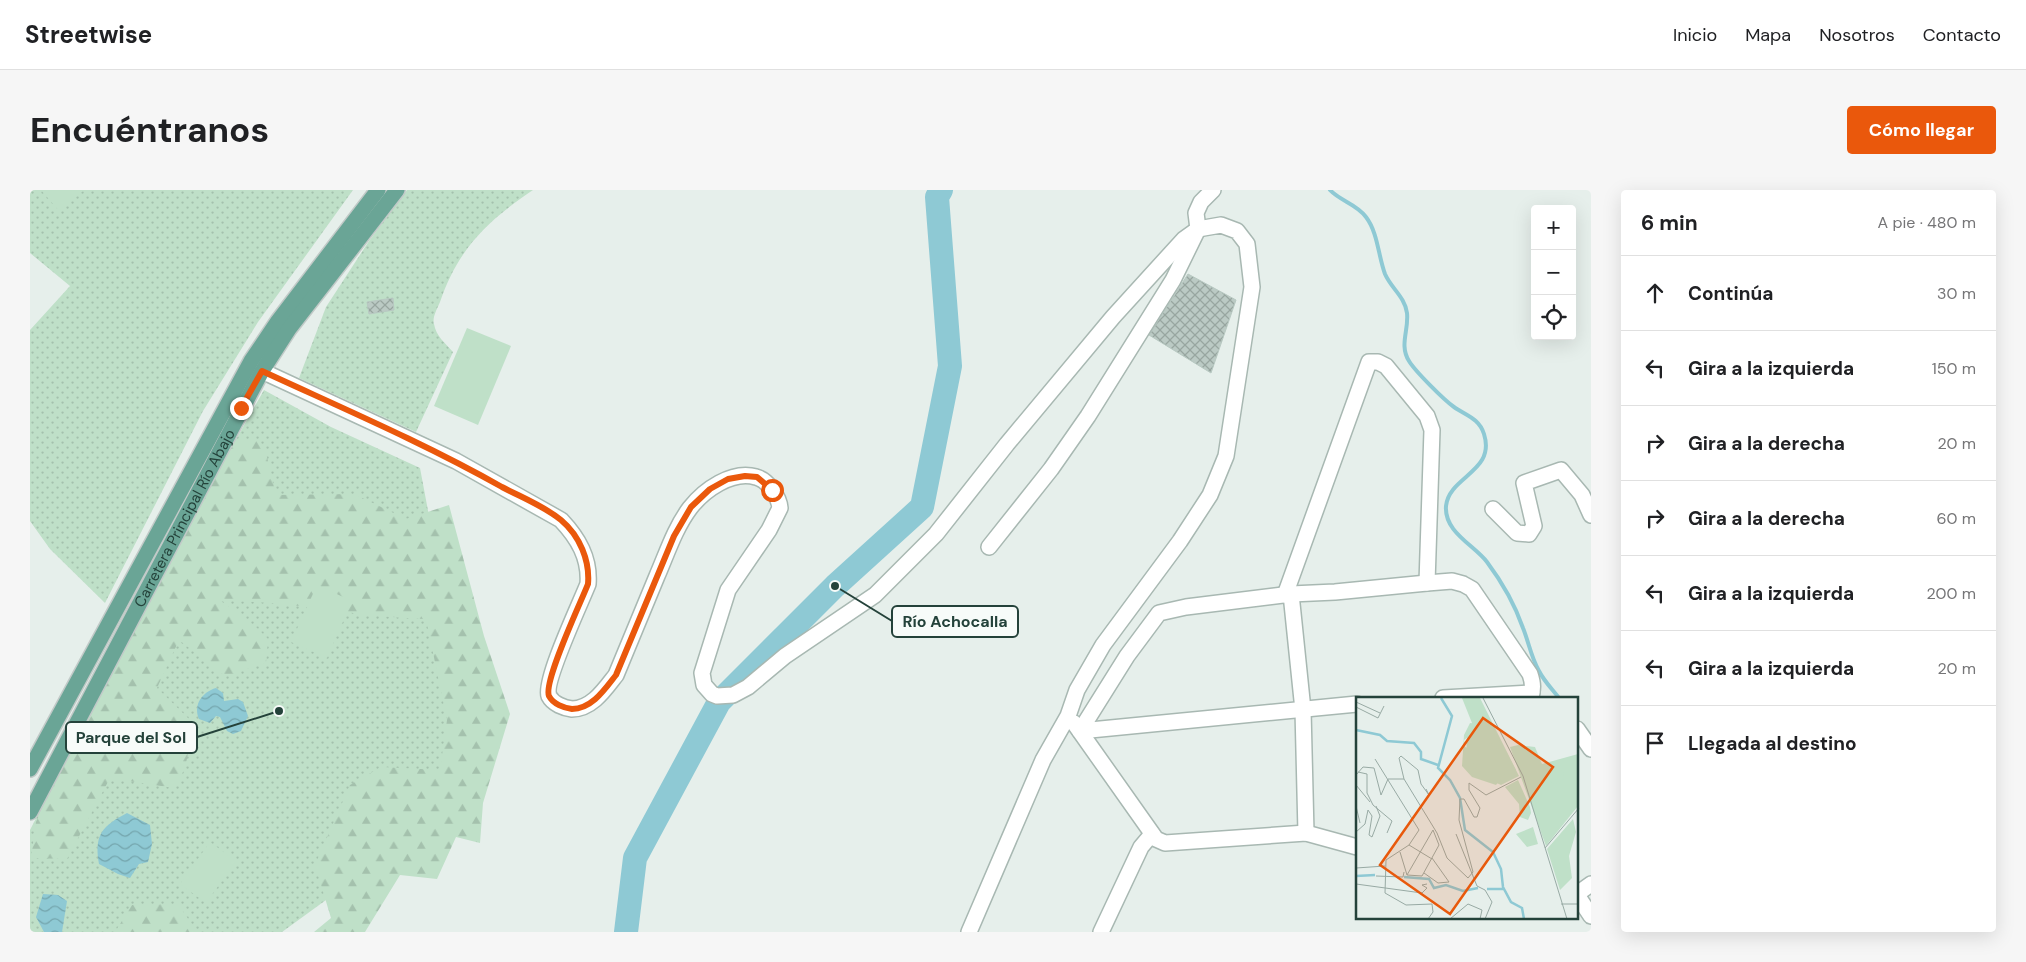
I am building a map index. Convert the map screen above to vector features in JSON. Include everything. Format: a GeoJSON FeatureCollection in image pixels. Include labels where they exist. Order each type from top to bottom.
{"type":"FeatureCollection","features":[{"type":"Feature","properties":{"kind":"main road","name":"Carretera Principal Río Abajo"},"geometry":{"type":"LineString","coordinates":[[30,769],[251,361],[278,321],[378,190]]}},
{"type":"Feature","properties":{"kind":"main road","name":"Carretera Principal Río Abajo"},"geometry":{"type":"LineString","coordinates":[[30,812],[262,371],[289,329],[397,190]]}},
{"type":"Feature","properties":{"kind":"main road"},"geometry":{"type":"LineString","coordinates":[[251,361],[262,371]]}},
{"type":"Feature","properties":{"kind":"street"},"geometry":{"type":"LineString","coordinates":[[990,547],[1088,416],[1173,280],[1198,229],[1196,213],[1201,202],[1213,190]]}},
{"type":"Feature","properties":{"kind":"street"},"geometry":{"type":"LineString","coordinates":[[262,371],[456,461],[561,520],[571,530],[586,557],[589,573],[588,584],[555,665],[548,689],[549,696],[554,702],[567,708],[577,709],[590,703],[601,695],[616,675],[674,536],[691,507],[710,489],[728,479],[745,476],[757,477],[776,495],[780,508],[773,523],[728,590],[704,662],[701,679],[708,691],[717,696],[733,695],[748,687],[785,656],[875,596],[936,534],[1007,444],[1113,317],[1184,239],[1198,229],[1221,225],[1236,231],[1247,244],[1251,262],[1252,287],[1226,456],[1210,495],[1180,541],[1103,645],[1077,690],[1068,716],[1043,760],[969,932]]}},
{"type":"Feature","properties":{"kind":"street"},"geometry":{"type":"LineString","coordinates":[[1306,833],[1303,710],[1288,594],[1369,362],[1378,362],[1386,366],[1427,416],[1432,430],[1427,583]]}},
{"type":"Feature","properties":{"kind":"street"},"geometry":{"type":"LineString","coordinates":[[1493,509],[1517,533],[1529,534],[1534,526],[1524,483],[1561,470],[1582,496],[1591,514]]}},
{"type":"Feature","properties":{"kind":"street"},"geometry":{"type":"LineString","coordinates":[[1080,731],[1132,649],[1159,613],[1186,607],[1288,594],[1335,592],[1452,581],[1463,584],[1472,589],[1530,674],[1531,696],[1487,697]]}},
{"type":"Feature","properties":{"kind":"street"},"geometry":{"type":"LineString","coordinates":[[1080,731],[1356,704]]}},
{"type":"Feature","properties":{"kind":"street"},"geometry":{"type":"LineString","coordinates":[[1068,716],[1156,839],[1165,842],[1306,833],[1356,847]]}},
{"type":"Feature","properties":{"kind":"street"},"geometry":{"type":"LineString","coordinates":[[1578,730],[1591,749]]}},
{"type":"Feature","properties":{"kind":"street"},"geometry":{"type":"LineString","coordinates":[[1102,932],[1141,847],[1152,834]]}},
{"type":"Feature","properties":{"kind":"street"},"geometry":{"type":"LineString","coordinates":[[1578,893],[1591,884]]}},
{"type":"Feature","properties":{"kind":"street"},"geometry":{"type":"LineString","coordinates":[[1578,896],[1591,916]]}},
{"type":"Feature","properties":{"kind":"green space"},"geometry":{"type":"Polygon","coordinates":[[[30,190],[353,190],[258,322],[203,411],[105,603],[50,549],[30,521],[30,330],[70,286],[30,253],[30,190]]]}},
{"type":"Feature","properties":{"kind":"green space"},"geometry":{"type":"Polygon","coordinates":[[[41,190],[84,190],[59,211],[41,190]]]}},
{"type":"Feature","properties":{"kind":"green space"},"geometry":{"type":"Polygon","coordinates":[[[407,190],[533,190],[488,225],[465,251],[447,283],[435,313],[434,322],[439,336],[453,352],[416,432],[299,378],[326,307],[369,241],[407,190]]]}},
{"type":"Feature","properties":{"kind":"green space"},"geometry":{"type":"Polygon","coordinates":[[[467,328],[511,346],[478,425],[434,406],[467,328]]]}},
{"type":"Feature","properties":{"kind":"green space"},"geometry":{"type":"Polygon","coordinates":[[[264,390],[331,427],[420,468],[483,803],[337,892],[282,932],[30,932],[30,830],[172,552],[264,390]]]}},
{"type":"Feature","properties":{"kind":"green space"},"geometry":{"type":"Polygon","coordinates":[[[236,439],[259,440],[267,457],[276,495],[354,494],[406,519],[449,505],[484,636],[510,714],[483,803],[480,843],[456,837],[437,879],[400,875],[365,932],[314,932],[331,918],[315,865],[350,785],[381,767],[440,770],[447,720],[426,619],[375,616],[272,603],[221,601],[257,628],[268,639],[266,663],[225,676],[179,640],[157,688],[190,720],[186,764],[174,788],[110,778],[67,859],[31,858],[36,822],[54,784],[172,552],[236,439]]]}},
{"type":"Feature","properties":{"kind":"green space"},"geometry":{"type":"Polygon","coordinates":[[[317,585],[352,601],[327,658],[291,642],[317,585]]]}},
{"type":"Feature","properties":{"kind":"green space"},"geometry":{"type":"Polygon","coordinates":[[[210,842],[236,861],[206,903],[180,884],[210,842]]]}},
{"type":"Feature","properties":{"kind":"green space"},"geometry":{"type":"Polygon","coordinates":[[[178,904],[197,932],[115,932],[132,905],[178,904]]]}},
{"type":"Feature","properties":{"kind":"water"},"geometry":{"type":"Polygon","coordinates":[[[216,688],[223,693],[224,701],[238,699],[243,702],[248,716],[241,731],[233,734],[227,731],[220,717],[216,716],[210,723],[199,719],[197,709],[200,700],[216,688]]]}},
{"type":"Feature","properties":{"kind":"water"},"geometry":{"type":"Polygon","coordinates":[[[127,813],[150,825],[152,844],[148,862],[139,864],[130,878],[99,864],[98,854],[99,839],[102,832],[111,822],[127,813]]]}},
{"type":"Feature","properties":{"kind":"water"},"geometry":{"type":"Polygon","coordinates":[[[43,894],[58,895],[67,901],[62,932],[44,932],[36,917],[43,894]]]}},
{"type":"Feature","properties":{"kind":"building"},"geometry":{"type":"Polygon","coordinates":[[[1188,274],[1236,300],[1211,373],[1149,335],[1188,274]]]}},
{"type":"Feature","properties":{"kind":"building"},"geometry":{"type":"Polygon","coordinates":[[[393,298],[394,310],[369,314],[367,302],[393,298]]]}},
{"type":"Feature","properties":{"kind":"waterway"},"geometry":{"type":"LineString","coordinates":[[626,932],[635,858],[719,702],[835,586],[922,507],[950,366],[937,197],[941,190]]}},
{"type":"Feature","properties":{"kind":"waterway"},"geometry":{"type":"LineString","coordinates":[[1330,190],[1358,209],[1370,223],[1385,274],[1406,307],[1407,319],[1404,343],[1406,355],[1412,366],[1444,398],[1479,424],[1482,429],[1486,447],[1484,457],[1478,466],[1455,487],[1449,496],[1446,506],[1447,515],[1455,531],[1487,562],[1503,586],[1520,619],[1536,666],[1558,697]]}},
{"type":"Feature","properties":{"kind":"place","name":"Río Achocalla"},"geometry":{"type":"Point","coordinates":[835,586]}},
{"type":"Feature","properties":{"kind":"place","name":"Parque del Sol"},"geometry":{"type":"Point","coordinates":[279,711]}},
{"type":"Feature","properties":{"kind":"route"},"geometry":{"type":"LineString","coordinates":[[241,408],[262,371],[456,461],[561,520],[571,530],[579,543],[586,557],[589,573],[588,584],[555,665],[548,689],[549,696],[554,702],[567,708],[577,709],[590,703],[601,695],[616,675],[674,536],[691,507],[710,489],[728,479],[745,476],[757,477],[772,490]]}}]}
